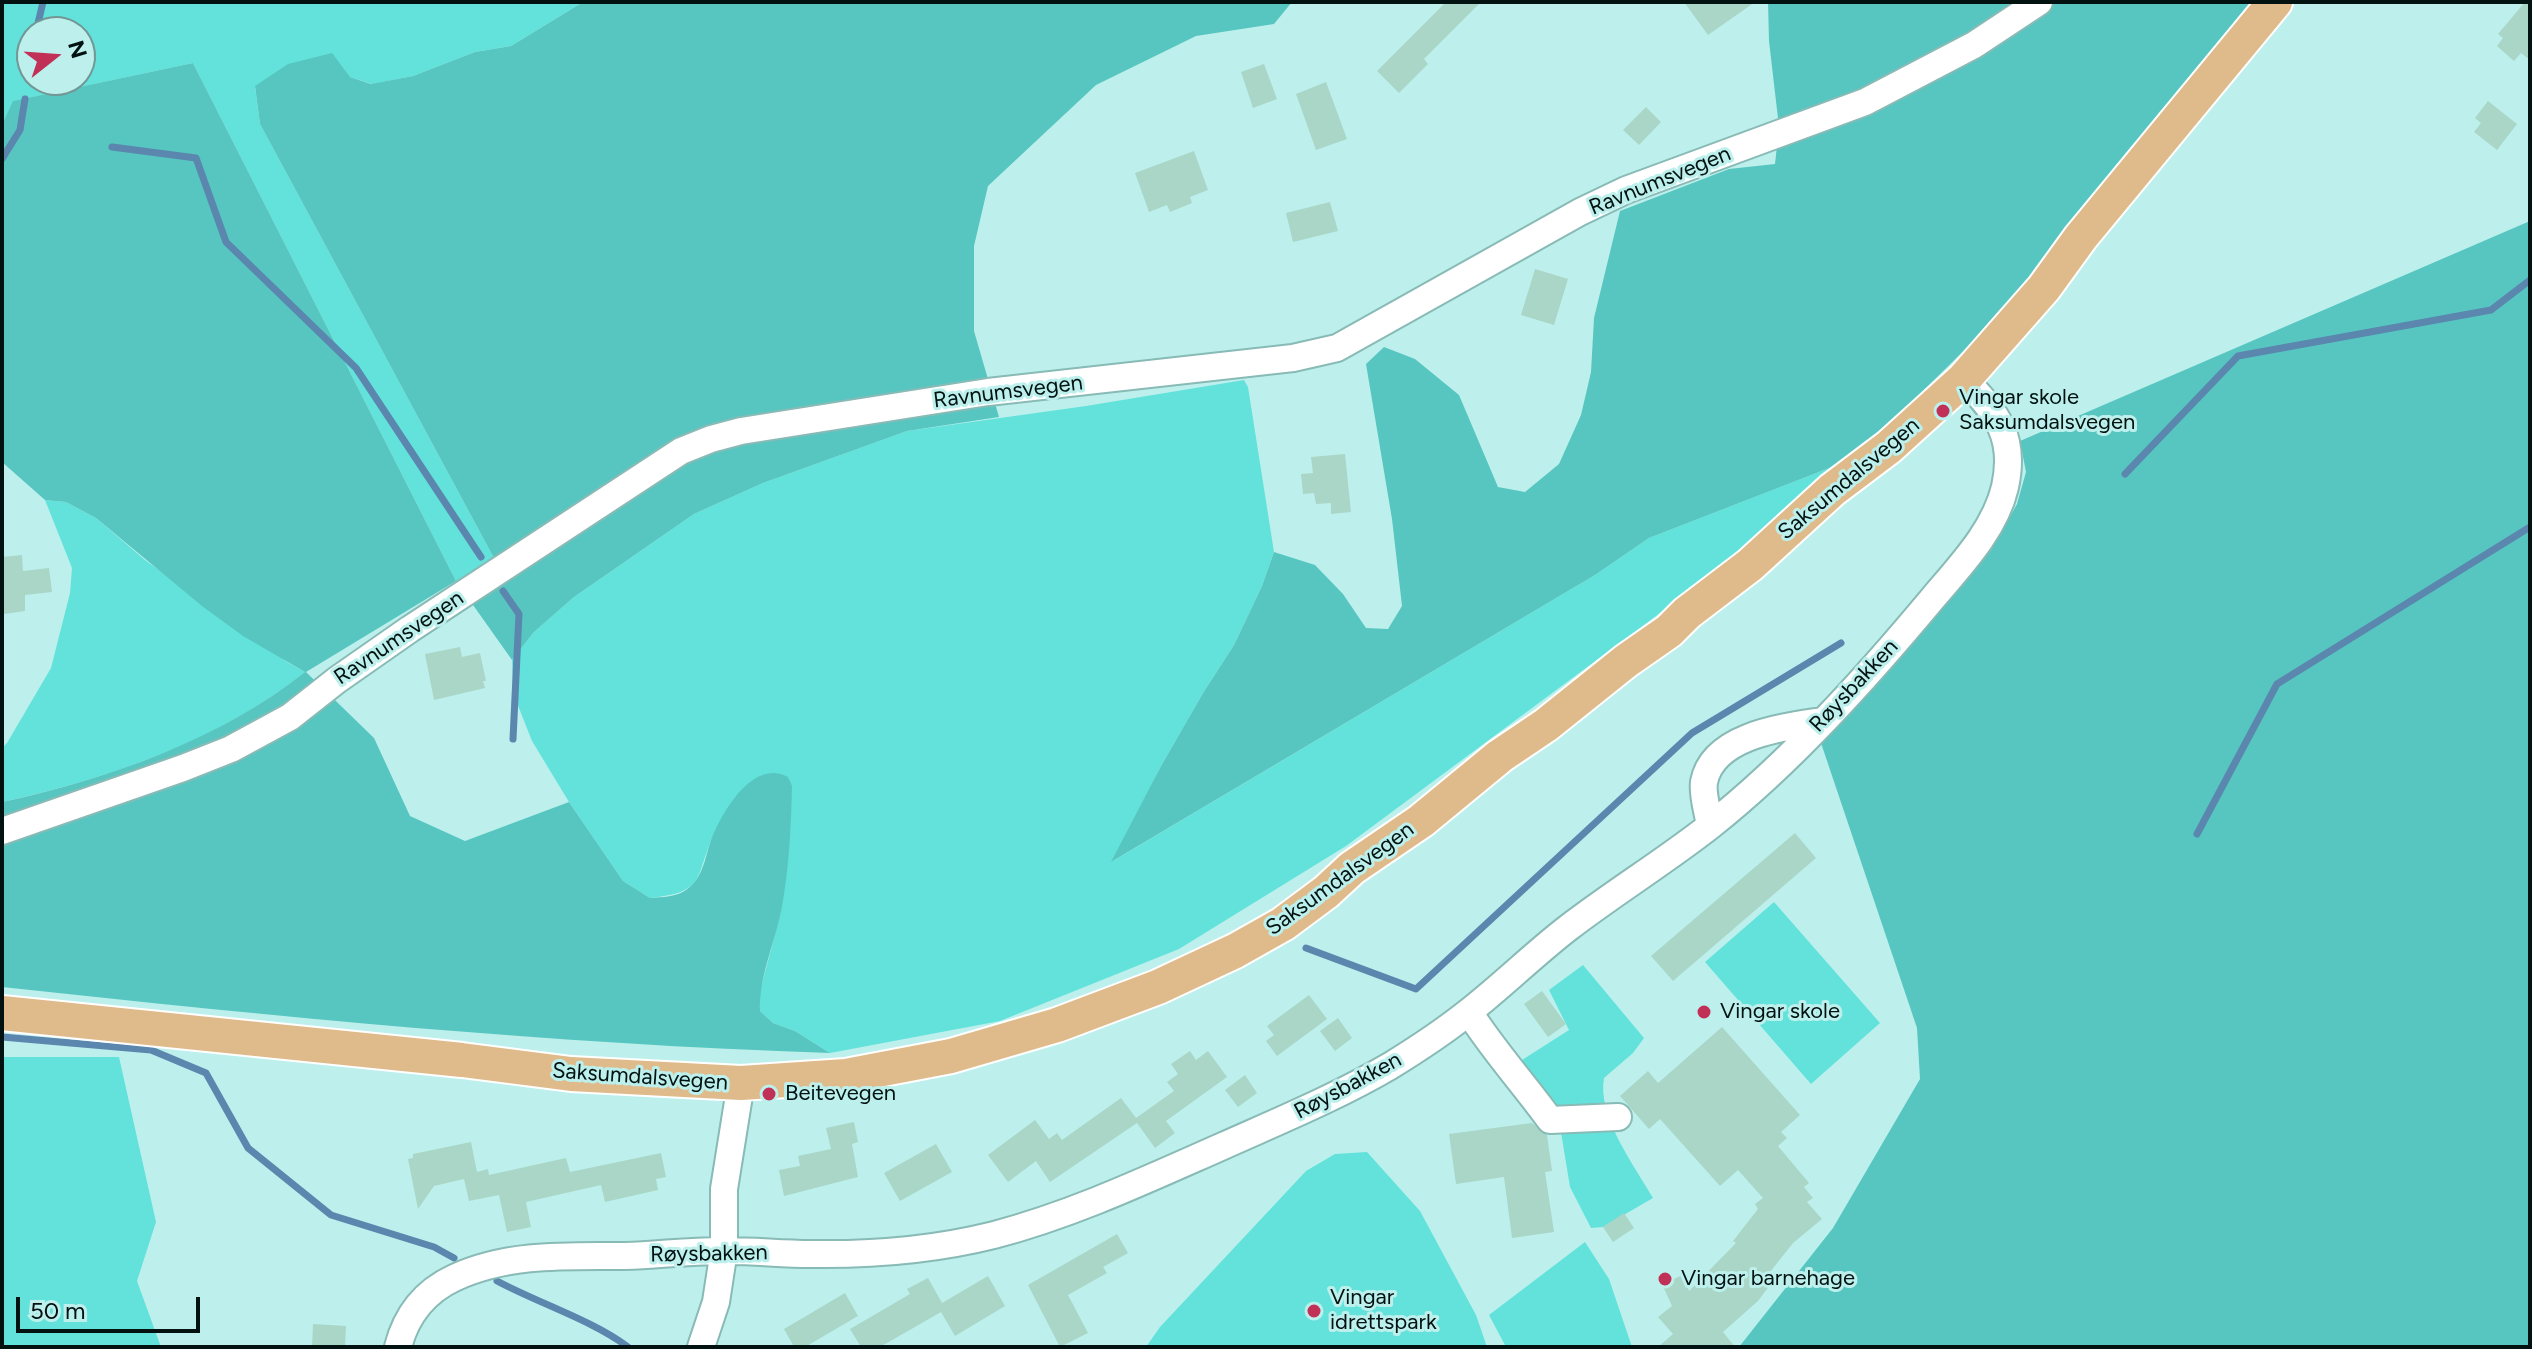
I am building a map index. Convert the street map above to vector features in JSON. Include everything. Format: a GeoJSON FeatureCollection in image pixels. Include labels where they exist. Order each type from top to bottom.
{"type":"FeatureCollection","features":[{"type":"Feature","properties":{"kind":"main road","name":"Saksumdalsvegen"},"geometry":{"type":"LineString","coordinates":[[2,1013],[173,1033],[308,1043],[571,1074],[741,1083],[846,1076],[938,1059],[1004,1042],[1158,987],[1235,951],[1283,924],[1352,868],[1421,821],[1500,756],[1546,725],[1669,631],[1687,613],[1750,565],[1832,490],[1889,447],[1964,379],[2044,288],[2081,237],[2275,2]]}},
{"type":"Feature","properties":{"kind":"street","name":"Ravnumsvegen"},"geometry":{"type":"LineString","coordinates":[[2,831],[183,768],[231,749],[278,723],[410,629],[650,470],[696,445],[779,424],[988,392],[1293,358],[1337,348],[1580,212],[1626,190],[1865,102],[1974,45],[2039,2]]}},
{"type":"Feature","properties":{"kind":"street","name":"Røysbakken"},"geometry":{"type":"LineString","coordinates":[[398,1347],[409,1318],[421,1301],[439,1286],[477,1269],[531,1257],[663,1255],[724,1250],[844,1254],[933,1248],[993,1235],[1060,1215],[1156,1178],[1312,1107],[1386,1068],[1469,1012],[1565,930],[1710,826],[1757,786],[1886,655],[1967,558],[1993,518],[2004,491],[2008,465],[2006,439],[1994,411],[1964,379]]}},
{"type":"Feature","properties":{"kind":"street"},"geometry":{"type":"LineString","coordinates":[[1710,826],[1704,785],[1709,767],[1724,751],[1775,728],[1822,721]]}},
{"type":"Feature","properties":{"kind":"street"},"geometry":{"type":"LineString","coordinates":[[1469,1012],[1550,1120],[1618,1117]]}},
{"type":"Feature","properties":{"kind":"street"},"geometry":{"type":"LineString","coordinates":[[701,1347],[716,1302],[724,1250],[724,1189],[741,1083]]}},
{"type":"Feature","properties":{"kind":"shaded area"},"geometry":{"type":"Polygon","coordinates":[[[2,2],[583,2],[511,46],[475,52],[413,76],[372,84],[350,77],[255,87],[260,124],[495,560],[456,581],[193,63],[96,84],[96,16],[16,16],[16,96],[38,96],[14,101],[2,125],[2,2]]]}},
{"type":"Feature","properties":{"kind":"shaded area"},"geometry":{"type":"Polygon","coordinates":[[[583,2],[1292,2],[1274,24],[1196,36],[1096,85],[988,186],[974,246],[974,331],[999,417],[907,431],[763,483],[694,514],[574,597],[534,632],[512,660],[456,581],[495,560],[260,124],[255,86],[288,64],[332,53],[350,77],[371,84],[413,76],[475,52],[511,46],[583,2]]]}},
{"type":"Feature","properties":{"kind":"shaded area"},"geometry":{"type":"Polygon","coordinates":[[[1768,2],[2261,2],[1999,316],[1855,458],[1649,538],[1595,575],[1111,862],[1161,766],[1234,645],[1262,586],[1274,552],[1315,565],[1343,594],[1366,628],[1388,629],[1402,606],[1392,519],[1366,364],[1384,347],[1415,359],[1459,395],[1498,487],[1525,492],[1559,464],[1581,415],[1591,372],[1594,318],[1620,211],[1729,169],[1775,164],[1779,127],[1769,41],[1768,2]]]}},
{"type":"Feature","properties":{"kind":"shaded area"},"geometry":{"type":"Polygon","coordinates":[[[193,63],[456,581],[306,672],[374,738],[410,816],[465,841],[569,802],[623,881],[650,898],[674,895],[692,885],[704,865],[718,824],[733,800],[752,780],[776,773],[788,777],[792,786],[786,881],[762,986],[760,1011],[773,1023],[795,1031],[830,1053],[623,1043],[416,1028],[2,987],[2,802],[81,782],[161,754],[237,717],[305,672],[243,636],[202,606],[96,518],[66,502],[45,500],[2,462],[2,125],[13,101],[37,96],[96,96],[96,83],[193,63]]]}},
{"type":"Feature","properties":{"kind":"shaded area"},"geometry":{"type":"Polygon","coordinates":[[[2530,221],[2530,1347],[1739,1347],[1833,1228],[1920,1079],[1917,1028],[1821,743],[1991,550],[2017,504],[2026,472],[2020,441],[2530,221]]]}},
{"type":"Feature","properties":{"kind":"shaded area"},"geometry":{"type":"Polygon","coordinates":[[[1244,380],[1248,387],[1274,552],[1262,586],[1234,645],[1161,766],[1113,861],[1595,575],[1649,538],[1855,458],[1718,570],[1346,846],[1179,949],[1000,1021],[830,1053],[795,1031],[773,1023],[760,1011],[760,991],[781,912],[736,796],[714,834],[696,880],[681,892],[650,898],[623,881],[532,741],[513,693],[512,660],[534,632],[574,597],[694,514],[763,483],[907,431],[1244,380]]]}},
{"type":"Feature","properties":{"kind":"shaded area"},"geometry":{"type":"Polygon","coordinates":[[[45,500],[66,502],[96,518],[145,560],[305,672],[237,718],[161,754],[82,782],[2,802],[2,748],[51,668],[70,593],[72,568],[45,500]]]}},
{"type":"Feature","properties":{"kind":"shaded area"},"geometry":{"type":"Polygon","coordinates":[[[1774,902],[1880,1023],[1811,1084],[1705,962],[1774,902]]]}},
{"type":"Feature","properties":{"kind":"shaded area"},"geometry":{"type":"Polygon","coordinates":[[[1583,965],[1644,1038],[1633,1053],[1604,1078],[1603,1093],[1611,1124],[1653,1198],[1603,1227],[1591,1228],[1570,1187],[1558,1114],[1522,1060],[1569,1030],[1549,990],[1583,965]]]}},
{"type":"Feature","properties":{"kind":"shaded area"},"geometry":{"type":"Polygon","coordinates":[[[2,1057],[119,1057],[156,1222],[137,1281],[161,1347],[2,1347],[2,1057]]]}},
{"type":"Feature","properties":{"kind":"shaded area"},"geometry":{"type":"Polygon","coordinates":[[[1367,1152],[1420,1211],[1476,1315],[1487,1347],[1146,1347],[1160,1327],[1306,1171],[1335,1154],[1367,1152]]]}},
{"type":"Feature","properties":{"kind":"shaded area"},"geometry":{"type":"Polygon","coordinates":[[[1585,1242],[1609,1279],[1632,1347],[1506,1347],[1489,1315],[1585,1242]]]}},
{"type":"Feature","properties":{"kind":"building"},"geometry":{"type":"Polygon","coordinates":[[[1446,2],[1481,2],[1424,59],[1428,64],[1399,93],[1377,71],[1446,2]]]}},
{"type":"Feature","properties":{"kind":"building"},"geometry":{"type":"Polygon","coordinates":[[[1684,2],[1755,2],[1708,35],[1684,2]]]}},
{"type":"Feature","properties":{"kind":"building"},"geometry":{"type":"Polygon","coordinates":[[[2525,2],[2530,2],[2530,60],[2521,53],[2514,61],[2497,46],[2503,38],[2498,34],[2525,2]]]}},
{"type":"Feature","properties":{"kind":"building"},"geometry":{"type":"Polygon","coordinates":[[[1264,64],[1277,99],[1253,108],[1241,72],[1264,64]]]}},
{"type":"Feature","properties":{"kind":"building"},"geometry":{"type":"Polygon","coordinates":[[[1326,82],[1347,139],[1316,150],[1296,94],[1326,82]]]}},
{"type":"Feature","properties":{"kind":"building"},"geometry":{"type":"Polygon","coordinates":[[[2488,101],[2517,124],[2497,150],[2474,132],[2481,123],[2475,118],[2488,101]]]}},
{"type":"Feature","properties":{"kind":"building"},"geometry":{"type":"Polygon","coordinates":[[[1646,107],[1661,122],[1639,145],[1623,130],[1646,107]]]}},
{"type":"Feature","properties":{"kind":"building"},"geometry":{"type":"Polygon","coordinates":[[[1194,151],[1208,190],[1190,197],[1192,203],[1170,212],[1167,205],[1149,212],[1135,173],[1194,151]]]}},
{"type":"Feature","properties":{"kind":"building"},"geometry":{"type":"Polygon","coordinates":[[[1330,202],[1338,231],[1293,242],[1286,213],[1330,202]]]}},
{"type":"Feature","properties":{"kind":"building"},"geometry":{"type":"Polygon","coordinates":[[[1535,269],[1568,279],[1554,325],[1521,315],[1535,269]]]}},
{"type":"Feature","properties":{"kind":"building"},"geometry":{"type":"Polygon","coordinates":[[[1345,454],[1351,512],[1331,514],[1331,503],[1316,504],[1314,493],[1303,494],[1301,474],[1313,473],[1311,457],[1345,454]]]}},
{"type":"Feature","properties":{"kind":"building"},"geometry":{"type":"Polygon","coordinates":[[[22,555],[23,571],[49,568],[52,592],[25,595],[25,611],[4,614],[2,557],[22,555]]]}},
{"type":"Feature","properties":{"kind":"building"},"geometry":{"type":"Polygon","coordinates":[[[460,647],[462,657],[480,653],[485,688],[434,700],[425,654],[460,647]]]}},
{"type":"Feature","properties":{"kind":"building"},"geometry":{"type":"Polygon","coordinates":[[[1795,833],[1816,858],[1673,981],[1651,956],[1795,833]]]}},
{"type":"Feature","properties":{"kind":"building"},"geometry":{"type":"Polygon","coordinates":[[[1542,991],[1566,1024],[1548,1037],[1524,1004],[1542,991]]]}},
{"type":"Feature","properties":{"kind":"building"},"geometry":{"type":"Polygon","coordinates":[[[1309,995],[1327,1019],[1277,1056],[1266,1041],[1274,1035],[1267,1026],[1309,995]]]}},
{"type":"Feature","properties":{"kind":"building"},"geometry":{"type":"Polygon","coordinates":[[[1338,1018],[1352,1038],[1335,1051],[1320,1031],[1338,1018]]]}},
{"type":"Feature","properties":{"kind":"building"},"geometry":{"type":"Polygon","coordinates":[[[1722,1027],[1800,1115],[1781,1132],[1787,1138],[1778,1146],[1809,1183],[1804,1187],[1813,1198],[1807,1202],[1822,1219],[1793,1243],[1770,1272],[1776,1277],[1758,1301],[1723,1332],[1735,1347],[1658,1347],[1673,1334],[1658,1317],[1672,1306],[1662,1284],[1683,1275],[1689,1291],[1736,1243],[1733,1241],[1758,1209],[1755,1204],[1763,1198],[1738,1170],[1720,1186],[1660,1119],[1649,1129],[1620,1096],[1648,1071],[1658,1083],[1722,1027]]]}},
{"type":"Feature","properties":{"kind":"building"},"geometry":{"type":"Polygon","coordinates":[[[1190,1051],[1196,1060],[1208,1051],[1227,1077],[1166,1121],[1175,1133],[1155,1148],[1137,1123],[1050,1182],[1036,1161],[1008,1182],[988,1155],[1035,1120],[1049,1139],[1057,1133],[1062,1140],[1121,1098],[1136,1118],[1174,1091],[1167,1082],[1178,1074],[1171,1064],[1190,1051]]]}},
{"type":"Feature","properties":{"kind":"building"},"geometry":{"type":"Polygon","coordinates":[[[1245,1075],[1257,1093],[1238,1107],[1225,1090],[1245,1075]]]}},
{"type":"Feature","properties":{"kind":"building"},"geometry":{"type":"Polygon","coordinates":[[[854,1122],[858,1142],[852,1144],[858,1177],[784,1196],[779,1170],[800,1166],[798,1156],[831,1149],[826,1128],[854,1122]]]}},
{"type":"Feature","properties":{"kind":"building"},"geometry":{"type":"Polygon","coordinates":[[[1532,1123],[1547,1135],[1552,1171],[1545,1172],[1554,1232],[1512,1238],[1504,1177],[1456,1184],[1449,1134],[1532,1123]]]}},
{"type":"Feature","properties":{"kind":"building"},"geometry":{"type":"Polygon","coordinates":[[[471,1142],[477,1172],[488,1169],[489,1175],[566,1158],[570,1172],[661,1153],[666,1177],[656,1179],[658,1190],[605,1202],[601,1185],[526,1202],[531,1227],[507,1232],[499,1195],[469,1201],[464,1179],[434,1186],[418,1209],[408,1159],[413,1158],[413,1154],[471,1142]]]}},
{"type":"Feature","properties":{"kind":"building"},"geometry":{"type":"Polygon","coordinates":[[[936,1144],[952,1172],[900,1201],[884,1173],[936,1144]]]}},
{"type":"Feature","properties":{"kind":"building"},"geometry":{"type":"Polygon","coordinates":[[[1624,1213],[1634,1228],[1613,1242],[1603,1227],[1624,1213]]]}},
{"type":"Feature","properties":{"kind":"building"},"geometry":{"type":"Polygon","coordinates":[[[1117,1234],[1128,1253],[1103,1267],[1107,1273],[1068,1295],[1088,1333],[1060,1347],[1028,1285],[1117,1234]]]}},
{"type":"Feature","properties":{"kind":"building"},"geometry":{"type":"Polygon","coordinates":[[[988,1276],[1005,1306],[955,1336],[941,1312],[880,1347],[861,1347],[850,1329],[910,1294],[907,1289],[928,1278],[942,1303],[988,1276]]]}},
{"type":"Feature","properties":{"kind":"building"},"geometry":{"type":"Polygon","coordinates":[[[845,1293],[858,1316],[805,1347],[794,1347],[784,1329],[845,1293]]]}},
{"type":"Feature","properties":{"kind":"building"},"geometry":{"type":"Polygon","coordinates":[[[313,1324],[346,1326],[345,1347],[312,1347],[313,1324]]]}},
{"type":"Feature","properties":{"kind":"waterway"},"geometry":{"type":"LineString","coordinates":[[40,16],[43,2]]}},
{"type":"Feature","properties":{"kind":"waterway"},"geometry":{"type":"LineString","coordinates":[[2,159],[20,130],[25,99]]}},
{"type":"Feature","properties":{"kind":"waterway"},"geometry":{"type":"LineString","coordinates":[[112,147],[196,158],[226,242],[356,368],[481,557]]}},
{"type":"Feature","properties":{"kind":"waterway"},"geometry":{"type":"LineString","coordinates":[[2125,474],[2238,356],[2491,310],[2530,280]]}},
{"type":"Feature","properties":{"kind":"waterway"},"geometry":{"type":"LineString","coordinates":[[2197,834],[2277,684],[2530,527]]}},
{"type":"Feature","properties":{"kind":"waterway"},"geometry":{"type":"LineString","coordinates":[[503,591],[519,614],[513,739]]}},
{"type":"Feature","properties":{"kind":"waterway"},"geometry":{"type":"LineString","coordinates":[[1306,948],[1416,989],[1692,733],[1841,643]]}},
{"type":"Feature","properties":{"kind":"waterway"},"geometry":{"type":"LineString","coordinates":[[2,1037],[151,1050],[206,1073],[248,1148],[331,1215],[434,1247],[454,1258]]}},
{"type":"Feature","properties":{"kind":"waterway"},"geometry":{"type":"LineString","coordinates":[[497,1281],[598,1328],[628,1347]]}},
{"type":"Feature","properties":{"kind":"place","name":"Vingar skole Saksumdalsvegen"},"geometry":{"type":"Point","coordinates":[1943,411]}},
{"type":"Feature","properties":{"kind":"place","name":"Vingar skole"},"geometry":{"type":"Point","coordinates":[1704,1012]}},
{"type":"Feature","properties":{"kind":"place","name":"Beitevegen"},"geometry":{"type":"Point","coordinates":[769,1094]}},
{"type":"Feature","properties":{"kind":"place","name":"Vingar barnehage"},"geometry":{"type":"Point","coordinates":[1665,1279]}},
{"type":"Feature","properties":{"kind":"place","name":"Vingar idrettspark"},"geometry":{"type":"Point","coordinates":[1314,1311]}}]}
